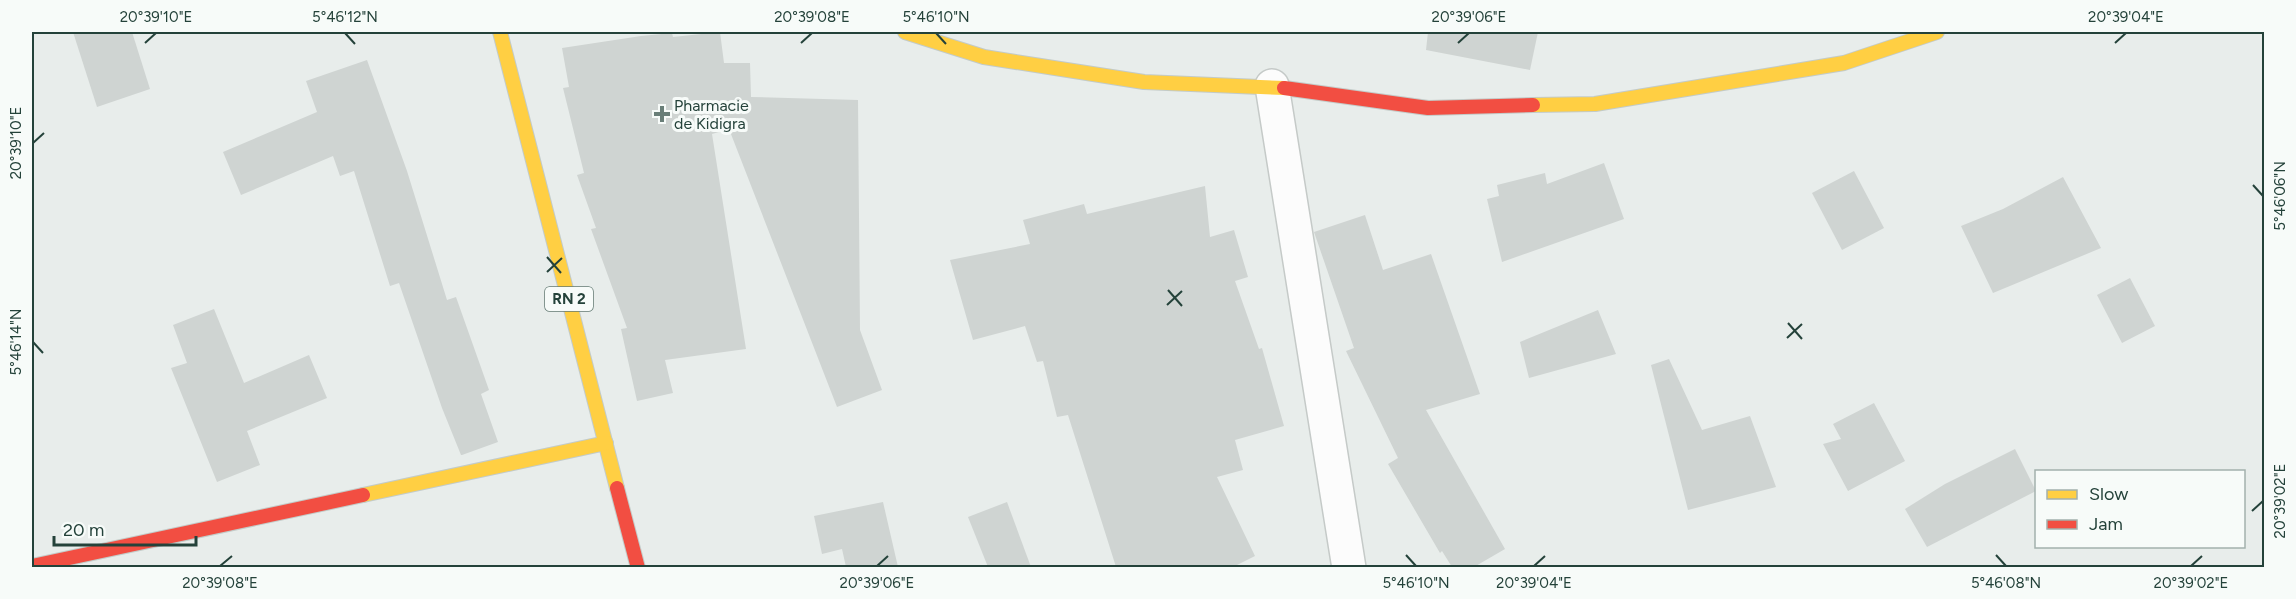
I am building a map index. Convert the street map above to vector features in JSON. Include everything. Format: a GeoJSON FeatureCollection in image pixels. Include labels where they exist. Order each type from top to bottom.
{"type":"FeatureCollection","features":[{"type":"Feature","properties":{"kind":"street","name":"RN 2"},"geometry":{"type":"LineString","coordinates":[[500,32],[638,567]]}},
{"type":"Feature","properties":{"kind":"street"},"geometry":{"type":"LineString","coordinates":[[905,32],[984,57],[1144,82],[1272,86],[1428,108],[1595,104],[1844,63],[1937,32]]}},
{"type":"Feature","properties":{"kind":"street"},"geometry":{"type":"LineString","coordinates":[[1272,86],[1349,567]]}},
{"type":"Feature","properties":{"kind":"street"},"geometry":{"type":"LineString","coordinates":[[32,566],[606,443]]}},
{"type":"Feature","properties":{"kind":"building"},"geometry":{"type":"Polygon","coordinates":[[[73,32],[132,32],[150,89],[97,107],[73,32]]]}},
{"type":"Feature","properties":{"kind":"building"},"geometry":{"type":"Polygon","coordinates":[[[720,32],[724,63],[750,63],[751,97],[858,100],[860,330],[882,390],[837,407],[729,129],[712,134],[746,349],[665,360],[673,393],[637,401],[621,329],[627,328],[591,229],[596,228],[577,175],[584,173],[563,88],[569,87],[562,48],[641,36],[672,33],[673,37],[720,32]]]}},
{"type":"Feature","properties":{"kind":"building"},"geometry":{"type":"Polygon","coordinates":[[[1428,32],[1538,32],[1530,70],[1426,50],[1428,32]]]}},
{"type":"Feature","properties":{"kind":"building"},"geometry":{"type":"Polygon","coordinates":[[[367,60],[407,171],[447,300],[456,297],[489,390],[481,394],[498,442],[462,455],[442,408],[399,283],[390,286],[354,171],[340,176],[333,156],[241,195],[223,152],[317,112],[306,81],[367,60]]]}},
{"type":"Feature","properties":{"kind":"building"},"geometry":{"type":"Polygon","coordinates":[[[1604,163],[1624,219],[1502,262],[1487,199],[1499,196],[1497,185],[1545,173],[1547,184],[1604,163]]]}},
{"type":"Feature","properties":{"kind":"building"},"geometry":{"type":"Polygon","coordinates":[[[1854,171],[1884,228],[1842,250],[1812,193],[1854,171]]]}},
{"type":"Feature","properties":{"kind":"building"},"geometry":{"type":"Polygon","coordinates":[[[2063,177],[2101,248],[1993,293],[1961,226],[2003,209],[2063,177]]]}},
{"type":"Feature","properties":{"kind":"building"},"geometry":{"type":"Polygon","coordinates":[[[1205,186],[1210,237],[1234,230],[1248,277],[1235,281],[1259,349],[1262,348],[1284,426],[1235,440],[1243,470],[1217,477],[1255,556],[1233,567],[1116,567],[1068,415],[1057,417],[1043,361],[1037,362],[1025,326],[973,340],[950,260],[1030,244],[1023,220],[1084,204],[1087,214],[1205,186]]]}},
{"type":"Feature","properties":{"kind":"building"},"geometry":{"type":"Polygon","coordinates":[[[1365,215],[1383,270],[1431,254],[1480,394],[1426,410],[1505,549],[1474,567],[1452,567],[1442,551],[1440,553],[1388,464],[1398,458],[1346,351],[1354,348],[1314,232],[1365,215]]]}},
{"type":"Feature","properties":{"kind":"building"},"geometry":{"type":"Polygon","coordinates":[[[2130,278],[2155,326],[2122,343],[2097,295],[2130,278]]]}},
{"type":"Feature","properties":{"kind":"building"},"geometry":{"type":"Polygon","coordinates":[[[214,309],[244,383],[309,355],[327,398],[247,431],[260,465],[217,482],[171,368],[187,363],[173,325],[214,309]]]}},
{"type":"Feature","properties":{"kind":"building"},"geometry":{"type":"Polygon","coordinates":[[[1598,310],[1616,354],[1529,378],[1520,342],[1598,310]]]}},
{"type":"Feature","properties":{"kind":"building"},"geometry":{"type":"Polygon","coordinates":[[[1669,359],[1702,430],[1750,416],[1776,487],[1688,510],[1651,365],[1669,359]]]}},
{"type":"Feature","properties":{"kind":"building"},"geometry":{"type":"Polygon","coordinates":[[[1874,403],[1905,461],[1848,491],[1823,444],[1841,439],[1833,424],[1874,403]]]}},
{"type":"Feature","properties":{"kind":"building"},"geometry":{"type":"Polygon","coordinates":[[[2015,449],[2035,492],[1927,547],[1905,509],[1945,484],[2015,449]]]}},
{"type":"Feature","properties":{"kind":"building"},"geometry":{"type":"Polygon","coordinates":[[[883,502],[898,567],[846,567],[842,549],[822,554],[814,516],[883,502]]]}},
{"type":"Feature","properties":{"kind":"building"},"geometry":{"type":"Polygon","coordinates":[[[1007,502],[1031,567],[988,567],[968,517],[1007,502]]]}},
{"type":"Feature","properties":{"kind":"traffic: slow"},"geometry":{"type":"LineString","coordinates":[[500,32],[617,488]]}},
{"type":"Feature","properties":{"kind":"traffic: slow"},"geometry":{"type":"LineString","coordinates":[[905,32],[984,57],[1144,82],[1284,88]]}},
{"type":"Feature","properties":{"kind":"traffic: slow"},"geometry":{"type":"LineString","coordinates":[[1533,105],[1595,104],[1844,63],[1937,32]]}},
{"type":"Feature","properties":{"kind":"traffic: slow"},"geometry":{"type":"LineString","coordinates":[[363,495],[606,443]]}},
{"type":"Feature","properties":{"kind":"traffic: jam"},"geometry":{"type":"LineString","coordinates":[[1284,88],[1428,108],[1533,105]]}},
{"type":"Feature","properties":{"kind":"traffic: jam"},"geometry":{"type":"LineString","coordinates":[[617,488],[638,568]]}},
{"type":"Feature","properties":{"kind":"traffic: jam"},"geometry":{"type":"LineString","coordinates":[[32,566],[363,495]]}},
{"type":"Feature","properties":{"kind":"place","name":"Pharmacie de Kidigra"},"geometry":{"type":"Point","coordinates":[662,114]}}]}
